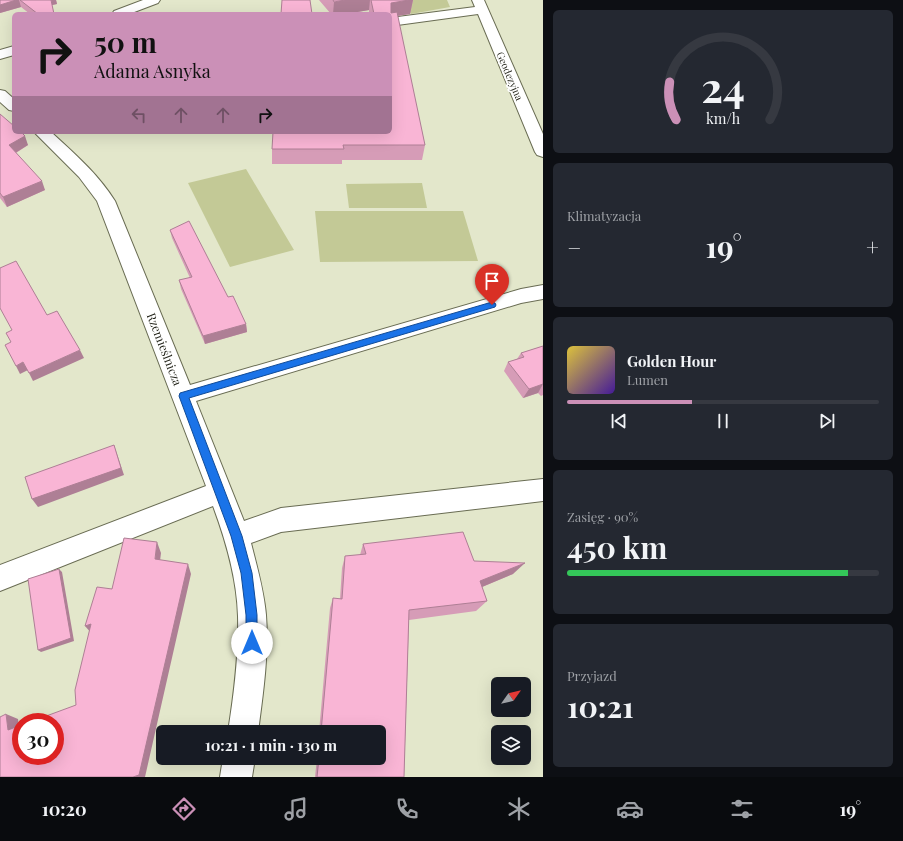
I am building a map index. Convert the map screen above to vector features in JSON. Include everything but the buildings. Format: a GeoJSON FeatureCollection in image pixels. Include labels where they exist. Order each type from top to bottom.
{"type":"FeatureCollection","features":[{"type":"Feature","properties":{"kind":"street"},"geometry":{"type":"LineString","coordinates":[[123,12],[154,0]]}},
{"type":"Feature","properties":{"kind":"street"},"geometry":{"type":"LineString","coordinates":[[392,22],[480,5]]}},
{"type":"Feature","properties":{"kind":"street","name":"Geodezyjna"},"geometry":{"type":"LineString","coordinates":[[480,5],[540,138],[543,152]]}},
{"type":"Feature","properties":{"kind":"street"},"geometry":{"type":"LineString","coordinates":[[0,55],[12,51]]}},
{"type":"Feature","properties":{"kind":"street"},"geometry":{"type":"LineString","coordinates":[[0,94],[12,105]]}},
{"type":"Feature","properties":{"kind":"street","name":"Rzemieślnicza"},"geometry":{"type":"LineString","coordinates":[[44,134],[74,162],[103,196],[114,219],[236,536],[246,573],[252,615],[250,684],[244,725]]}},
{"type":"Feature","properties":{"kind":"street"},"geometry":{"type":"LineString","coordinates":[[183,396],[522,296],[543,292]]}},
{"type":"Feature","properties":{"kind":"street"},"geometry":{"type":"LineString","coordinates":[[236,536],[281,520],[543,490]]}},
{"type":"Feature","properties":{"kind":"street"},"geometry":{"type":"LineString","coordinates":[[1,578],[220,492]]}},
{"type":"Feature","properties":{"kind":"street"},"geometry":{"type":"LineString","coordinates":[[236,777],[238,765]]}},
{"type":"Feature","properties":{"kind":"green space"},"geometry":{"type":"Polygon","coordinates":[[[399,0],[447,0],[450,7],[411,14],[399,0]]]}},
{"type":"Feature","properties":{"kind":"green space"},"geometry":{"type":"Polygon","coordinates":[[[246,169],[294,250],[230,267],[188,183],[246,169]]]}},
{"type":"Feature","properties":{"kind":"green space"},"geometry":{"type":"Polygon","coordinates":[[[422,183],[427,208],[349,208],[346,184],[422,183]]]}},
{"type":"Feature","properties":{"kind":"green space"},"geometry":{"type":"Polygon","coordinates":[[[315,211],[463,211],[478,261],[320,262],[315,211]]]}},
{"type":"Feature","properties":{"kind":"route"},"geometry":{"type":"LineString","coordinates":[[252,643],[252,615],[246,573],[236,536],[183,396],[492,305]]}}]}
